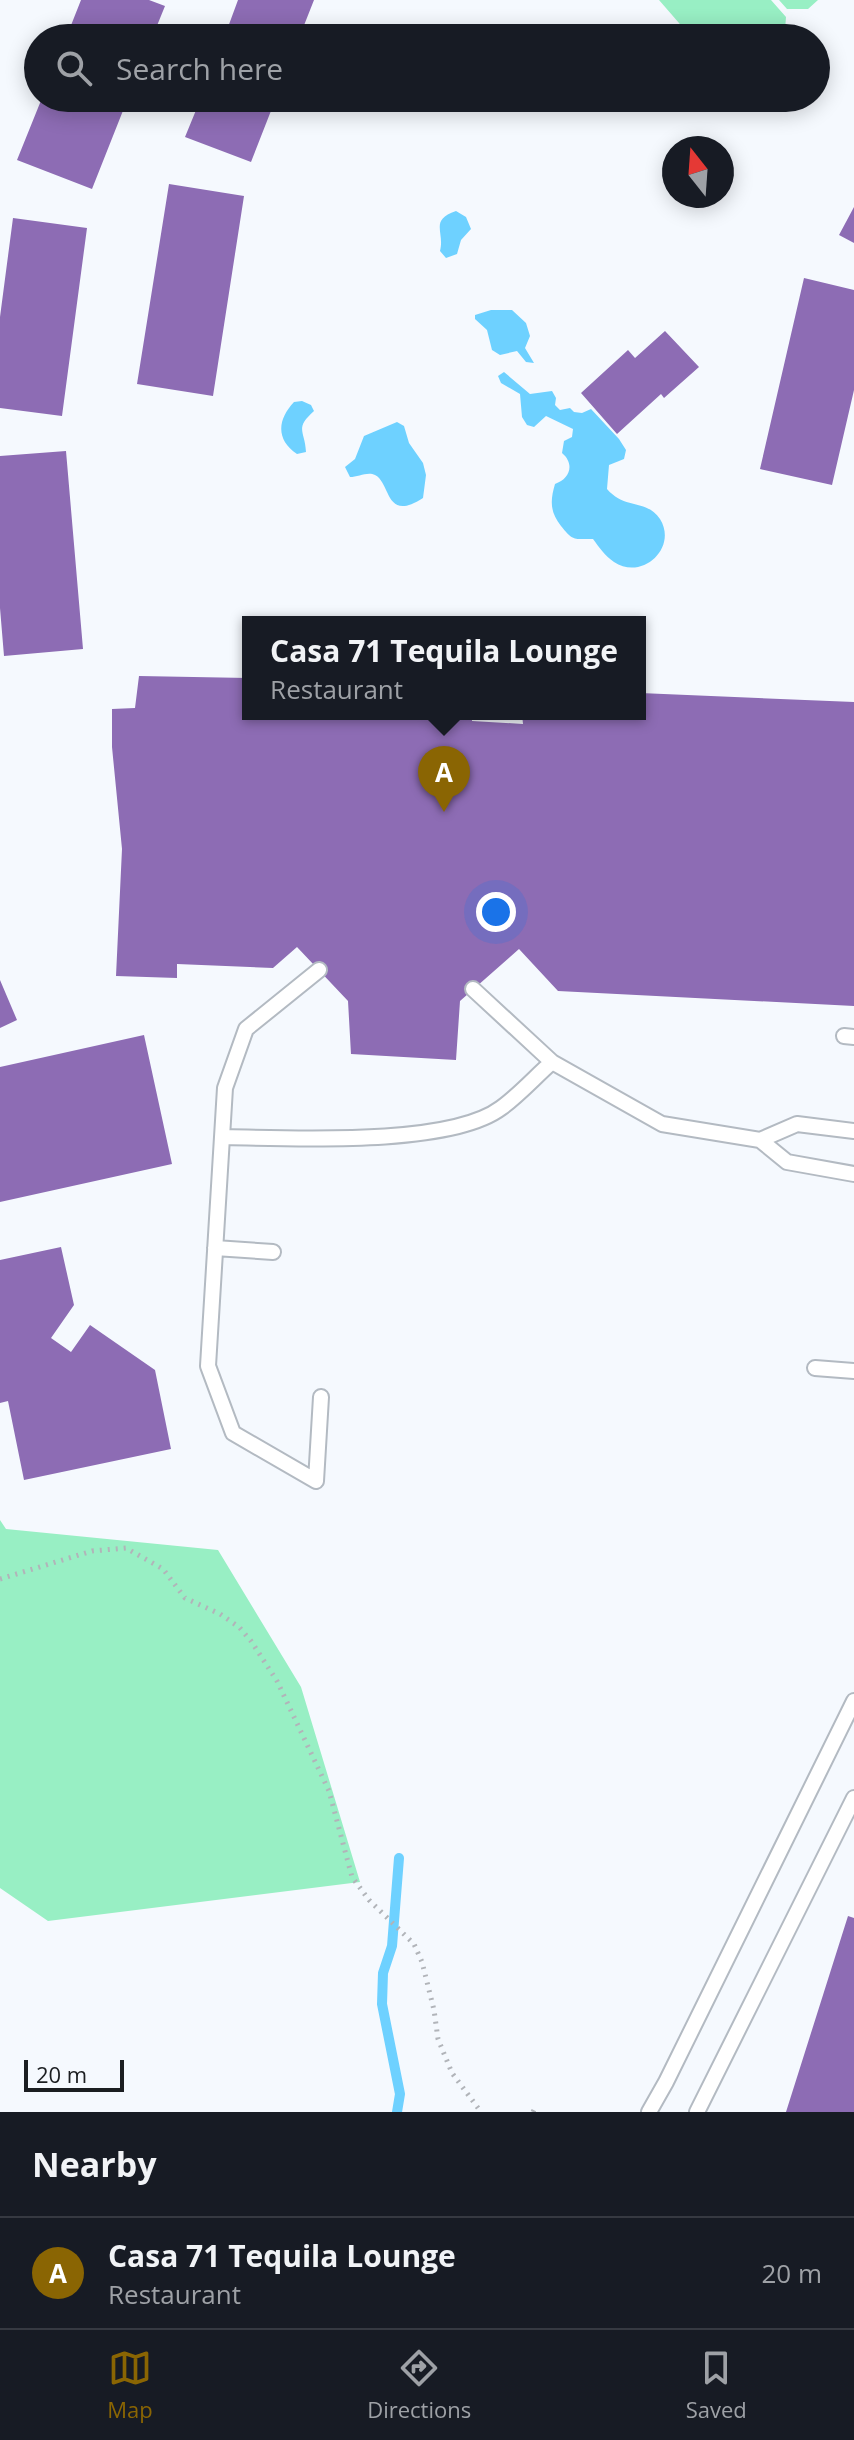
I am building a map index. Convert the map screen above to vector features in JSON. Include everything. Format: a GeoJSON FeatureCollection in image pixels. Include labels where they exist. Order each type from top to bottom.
{"type":"FeatureCollection","features":[{"type":"Feature","properties":{"kind":"lane"},"geometry":{"type":"LineString","coordinates":[[319,970],[246,1029],[225,1088],[208,1366],[233,1433],[316,1481],[321,1397]]}},
{"type":"Feature","properties":{"kind":"lane"},"geometry":{"type":"LineString","coordinates":[[473,989],[552,1062],[662,1124],[760,1140],[787,1162],[854,1174]]}},
{"type":"Feature","properties":{"kind":"lane"},"geometry":{"type":"LineString","coordinates":[[222,1137],[350,1138],[456,1128],[500,1110],[552,1062]]}},
{"type":"Feature","properties":{"kind":"lane"},"geometry":{"type":"LineString","coordinates":[[760,1140],[797,1124],[854,1131]]}},
{"type":"Feature","properties":{"kind":"lane"},"geometry":{"type":"LineString","coordinates":[[215,1248],[273,1252]]}},
{"type":"Feature","properties":{"kind":"lane"},"geometry":{"type":"LineString","coordinates":[[815,1368],[854,1371]]}},
{"type":"Feature","properties":{"kind":"lane"},"geometry":{"type":"LineString","coordinates":[[649,2112],[854,1701]]}},
{"type":"Feature","properties":{"kind":"lane"},"geometry":{"type":"LineString","coordinates":[[697,2112],[854,1798]]}},
{"type":"Feature","properties":{"kind":"path"},"geometry":{"type":"LineString","coordinates":[[0,1579],[92,1551],[126,1548],[163,1569],[185,1598],[220,1614],[245,1634],[277,1681],[329,1791],[352,1877],[369,1900],[414,1944],[422,1962],[438,2039],[452,2073],[481,2112]]}},
{"type":"Feature","properties":{"kind":"green space"},"geometry":{"type":"Polygon","coordinates":[[[659,0],[771,0],[786,17],[785,24],[680,24],[659,0]]]}},
{"type":"Feature","properties":{"kind":"green space"},"geometry":{"type":"Polygon","coordinates":[[[779,0],[818,0],[808,9],[787,9],[779,0]]]}},
{"type":"Feature","properties":{"kind":"green space"},"geometry":{"type":"Polygon","coordinates":[[[0,1520],[6,1529],[218,1550],[301,1687],[360,1882],[48,1921],[0,1888],[0,1520]]]}},
{"type":"Feature","properties":{"kind":"water"},"geometry":{"type":"Polygon","coordinates":[[[456,211],[466,217],[471,229],[461,240],[457,254],[446,258],[440,251],[440,223],[456,211]]]}},
{"type":"Feature","properties":{"kind":"water"},"geometry":{"type":"Polygon","coordinates":[[[491,310],[512,310],[526,323],[530,336],[525,348],[534,363],[526,362],[517,351],[500,355],[492,350],[487,330],[475,319],[475,315],[491,310]]]}},
{"type":"Feature","properties":{"kind":"water"},"geometry":{"type":"Polygon","coordinates":[[[504,372],[530,394],[552,391],[556,398],[555,405],[560,410],[570,408],[582,413],[591,409],[619,439],[626,450],[624,459],[609,465],[607,489],[621,500],[649,509],[660,519],[664,541],[654,558],[646,564],[625,567],[608,557],[593,539],[574,538],[561,526],[553,511],[552,496],[555,484],[564,479],[569,471],[562,453],[564,441],[572,437],[573,429],[546,416],[534,427],[527,425],[522,417],[520,394],[501,383],[498,376],[504,372]]]}},
{"type":"Feature","properties":{"kind":"water"},"geometry":{"type":"Polygon","coordinates":[[[294,402],[311,405],[314,411],[302,426],[306,452],[297,454],[285,442],[281,430],[288,409],[294,402]]]}},
{"type":"Feature","properties":{"kind":"water"},"geometry":{"type":"Polygon","coordinates":[[[397,422],[404,426],[409,443],[423,463],[426,475],[423,498],[411,505],[395,504],[375,475],[350,477],[345,467],[355,459],[364,436],[397,422]]]}},
{"type":"Feature","properties":{"kind":"building"},"geometry":{"type":"Polygon","coordinates":[[[81,0],[149,0],[165,6],[158,24],[72,24],[81,0]]]}},
{"type":"Feature","properties":{"kind":"building"},"geometry":{"type":"Polygon","coordinates":[[[238,0],[314,0],[305,24],[229,24],[238,0]]]}},
{"type":"Feature","properties":{"kind":"building"},"geometry":{"type":"Polygon","coordinates":[[[36,112],[122,112],[92,189],[17,160],[36,112]]]}},
{"type":"Feature","properties":{"kind":"building"},"geometry":{"type":"Polygon","coordinates":[[[195,112],[271,112],[251,162],[185,137],[195,112]]]}},
{"type":"Feature","properties":{"kind":"building"},"geometry":{"type":"Polygon","coordinates":[[[169,184],[244,196],[213,396],[137,384],[169,184]]]}},
{"type":"Feature","properties":{"kind":"building"},"geometry":{"type":"Polygon","coordinates":[[[854,207],[854,243],[839,235],[854,207]]]}},
{"type":"Feature","properties":{"kind":"building"},"geometry":{"type":"Polygon","coordinates":[[[13,218],[87,228],[62,416],[0,408],[0,317],[13,218]]]}},
{"type":"Feature","properties":{"kind":"building"},"geometry":{"type":"Polygon","coordinates":[[[804,278],[854,290],[854,390],[832,485],[760,469],[804,278]]]}},
{"type":"Feature","properties":{"kind":"building"},"geometry":{"type":"Polygon","coordinates":[[[665,331],[699,367],[664,398],[661,394],[617,434],[581,393],[628,350],[635,358],[665,331]]]}},
{"type":"Feature","properties":{"kind":"building"},"geometry":{"type":"Polygon","coordinates":[[[66,451],[83,649],[4,656],[0,608],[0,456],[66,451]]]}},
{"type":"Feature","properties":{"kind":"building"},"geometry":{"type":"Polygon","coordinates":[[[139,676],[242,678],[242,720],[472,720],[523,724],[523,720],[646,720],[646,693],[854,702],[854,1006],[558,991],[519,949],[460,1001],[456,1060],[351,1054],[348,1001],[297,947],[273,968],[177,964],[177,978],[116,976],[122,849],[112,747],[112,709],[135,708],[139,676]]]}},
{"type":"Feature","properties":{"kind":"building"},"geometry":{"type":"Polygon","coordinates":[[[0,980],[17,1020],[0,1028],[0,980]]]}},
{"type":"Feature","properties":{"kind":"building"},"geometry":{"type":"Polygon","coordinates":[[[144,1035],[172,1164],[0,1202],[0,1067],[144,1035]]]}},
{"type":"Feature","properties":{"kind":"building"},"geometry":{"type":"Polygon","coordinates":[[[61,1247],[74,1305],[51,1338],[71,1352],[90,1325],[155,1370],[171,1449],[24,1480],[8,1401],[0,1403],[0,1260],[61,1247]]]}},
{"type":"Feature","properties":{"kind":"building"},"geometry":{"type":"Polygon","coordinates":[[[848,1916],[854,1918],[854,2112],[786,2112],[848,1916]]]}},
{"type":"Feature","properties":{"kind":"waterway"},"geometry":{"type":"LineString","coordinates":[[397,2112],[400,2094],[382,2004],[383,1973],[392,1946],[399,1858]]}},
{"type":"Feature","properties":{"kind":"place","name":"Casa 71 Tequila Lounge"},"geometry":{"type":"Point","coordinates":[444,812]}}]}
